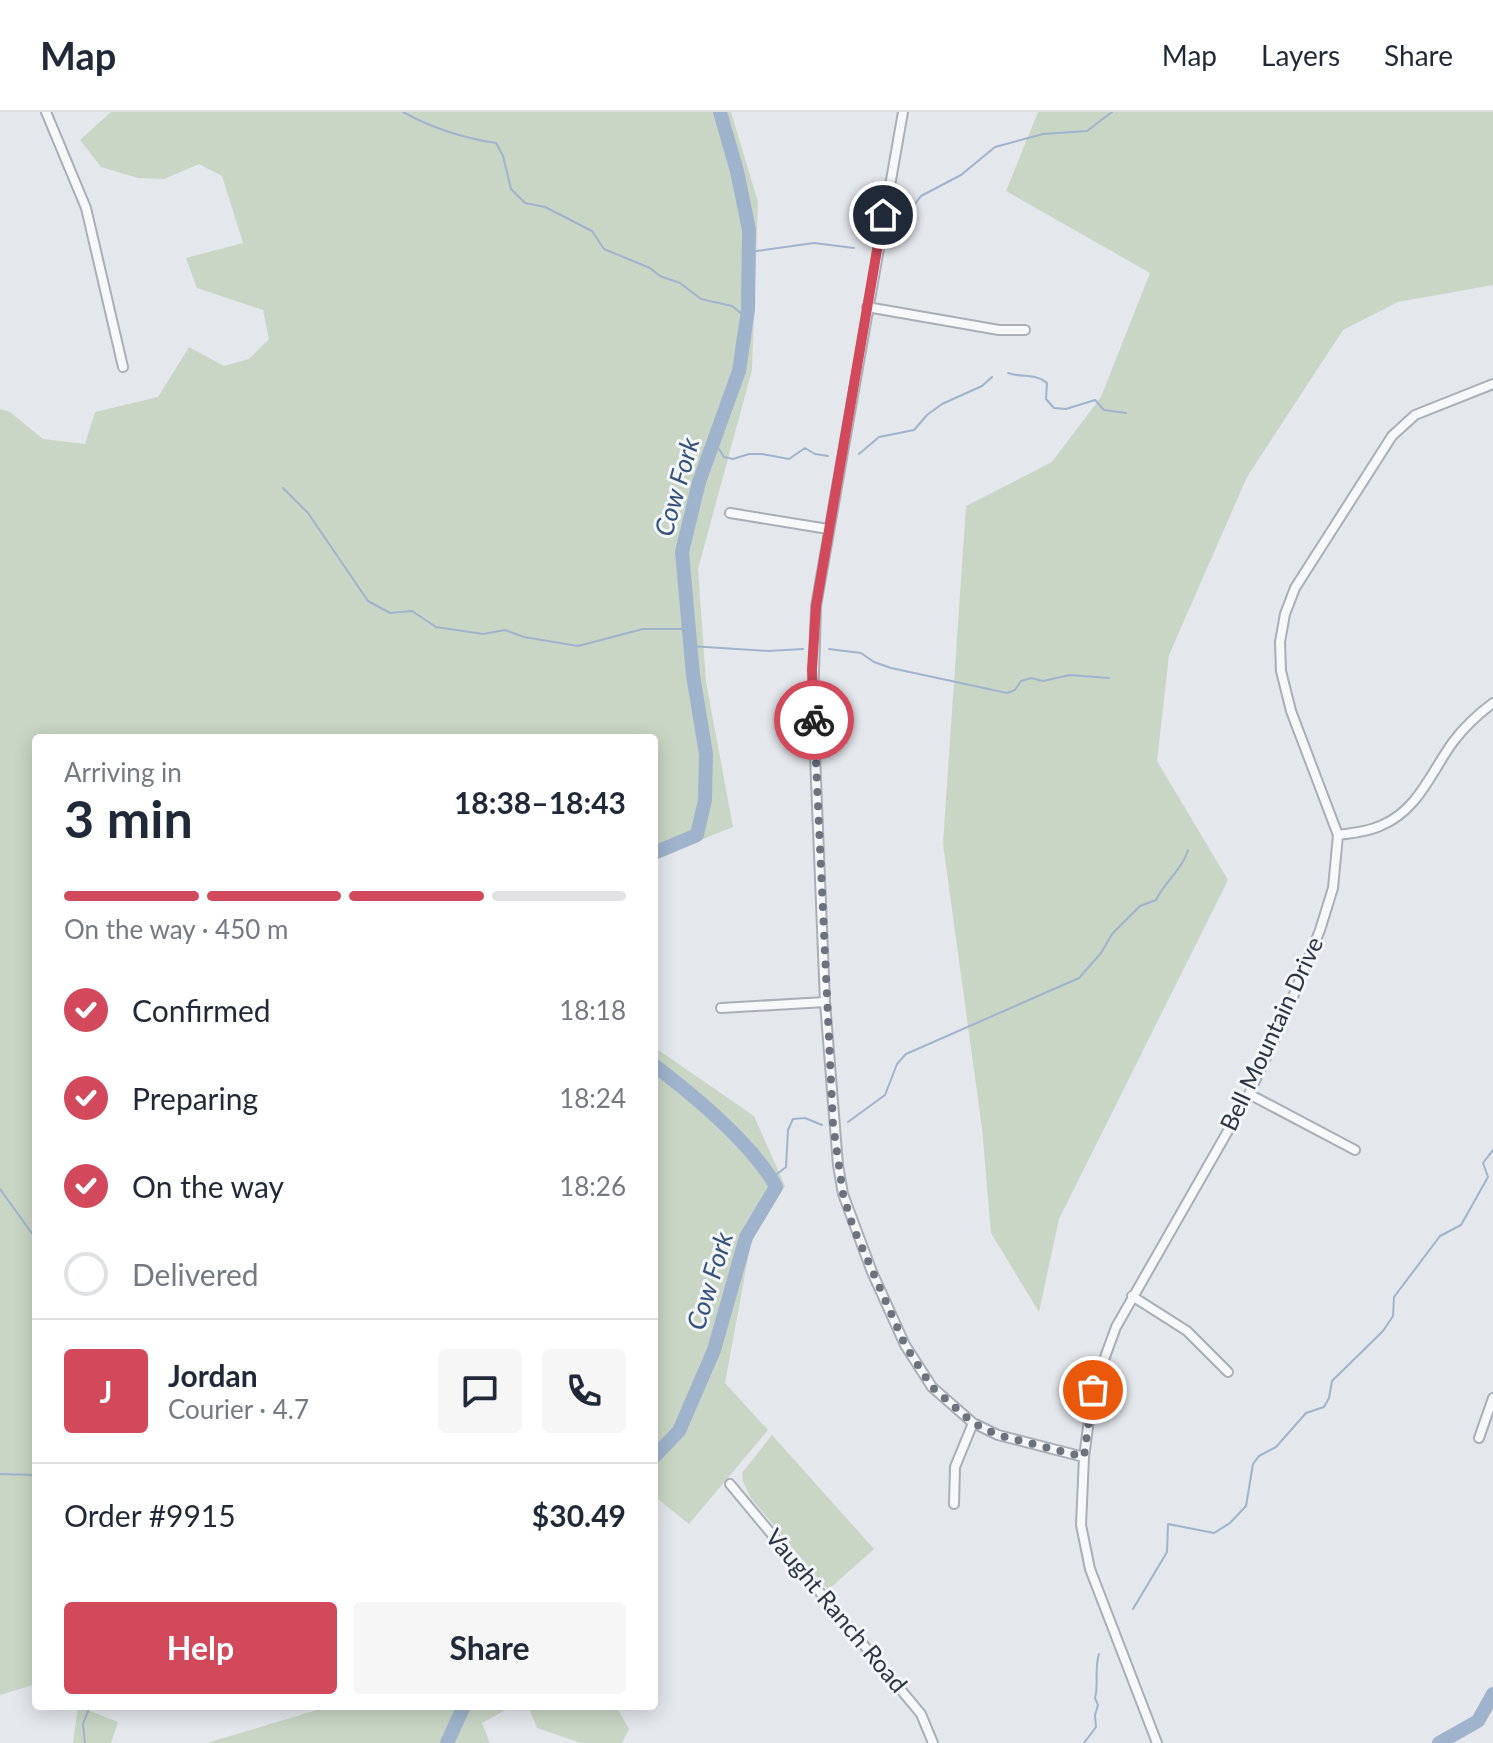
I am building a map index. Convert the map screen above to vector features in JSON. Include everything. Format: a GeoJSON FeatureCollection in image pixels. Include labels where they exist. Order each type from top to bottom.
{"type":"FeatureCollection","features":[{"type":"Feature","properties":{"kind":"street"},"geometry":{"type":"LineString","coordinates":[[46,112],[86,208],[123,367]]}},
{"type":"Feature","properties":{"kind":"street"},"geometry":{"type":"LineString","coordinates":[[903,112],[816,606],[812,670],[825,1002],[835,1138],[843,1194],[853,1227],[900,1333],[932,1387],[973,1423],[1021,1442],[1084,1457]]}},
{"type":"Feature","properties":{"kind":"street"},"geometry":{"type":"LineString","coordinates":[[867,307],[999,330],[1025,330]]}},
{"type":"Feature","properties":{"kind":"street","name":"Bell Mountain Drive"},"geometry":{"type":"LineString","coordinates":[[1157,1743],[1090,1569],[1081,1525],[1084,1457],[1091,1401],[1116,1327],[1249,1094],[1286,1014],[1320,930],[1333,888],[1338,835],[1291,711],[1281,671],[1280,642],[1285,614],[1301,578],[1392,436],[1415,415],[1493,384]]}},
{"type":"Feature","properties":{"kind":"street"},"geometry":{"type":"LineString","coordinates":[[730,513],[828,529]]}},
{"type":"Feature","properties":{"kind":"street"},"geometry":{"type":"LineString","coordinates":[[1338,835],[1382,826],[1397,817],[1423,790],[1452,744],[1474,717],[1493,703]]}},
{"type":"Feature","properties":{"kind":"street"},"geometry":{"type":"LineString","coordinates":[[721,1008],[825,1002]]}},
{"type":"Feature","properties":{"kind":"street"},"geometry":{"type":"LineString","coordinates":[[1249,1094],[1355,1150]]}},
{"type":"Feature","properties":{"kind":"street"},"geometry":{"type":"LineString","coordinates":[[1132,1296],[1179,1325],[1228,1372]]}},
{"type":"Feature","properties":{"kind":"street"},"geometry":{"type":"LineString","coordinates":[[1479,1438],[1493,1398]]}},
{"type":"Feature","properties":{"kind":"street"},"geometry":{"type":"LineString","coordinates":[[954,1504],[955,1467],[973,1423]]}},
{"type":"Feature","properties":{"kind":"street","name":"Vaught Ranch Road"},"geometry":{"type":"LineString","coordinates":[[730,1484],[921,1714],[933,1743]]}},
{"type":"Feature","properties":{"kind":"green space"},"geometry":{"type":"Polygon","coordinates":[[[111,112],[731,112],[758,202],[752,370],[698,569],[706,682],[733,827],[658,857],[658,734],[32,734],[32,1685],[0,1695],[0,409],[10,412],[43,439],[85,444],[95,412],[158,397],[189,347],[224,366],[249,359],[269,339],[263,310],[197,288],[186,258],[243,243],[222,176],[199,164],[164,179],[138,178],[101,167],[80,140],[111,112]]]}},
{"type":"Feature","properties":{"kind":"green space"},"geometry":{"type":"Polygon","coordinates":[[[1038,112],[1493,112],[1493,285],[1398,302],[1343,330],[1247,477],[1169,655],[1157,761],[1228,880],[1059,1219],[1039,1312],[991,1233],[982,1128],[943,844],[966,506],[1052,462],[1101,397],[1150,273],[1006,191],[1038,112]]]}},
{"type":"Feature","properties":{"kind":"green space"},"geometry":{"type":"Polygon","coordinates":[[[658,1050],[754,1116],[785,1186],[751,1242],[725,1383],[768,1430],[689,1524],[658,1499],[658,1050]]]}},
{"type":"Feature","properties":{"kind":"green space"},"geometry":{"type":"Polygon","coordinates":[[[772,1435],[874,1549],[828,1590],[750,1497],[743,1481],[742,1473],[772,1435]]]}},
{"type":"Feature","properties":{"kind":"green space"},"geometry":{"type":"Polygon","coordinates":[[[77,1710],[88,1710],[118,1722],[111,1743],[73,1743],[77,1710]]]}},
{"type":"Feature","properties":{"kind":"green space"},"geometry":{"type":"Polygon","coordinates":[[[317,1710],[505,1710],[482,1723],[490,1743],[207,1743],[317,1710]]]}},
{"type":"Feature","properties":{"kind":"green space"},"geometry":{"type":"Polygon","coordinates":[[[530,1710],[618,1710],[629,1729],[622,1743],[581,1743],[537,1728],[530,1710]]]}},
{"type":"Feature","properties":{"kind":"waterway"},"geometry":{"type":"LineString","coordinates":[[403,112],[448,132],[496,143],[503,156],[511,189],[525,203],[545,207],[592,231],[604,249],[680,283],[701,299],[732,306],[747,318]]}},
{"type":"Feature","properties":{"kind":"waterway","name":"Cow Fork"},"geometry":{"type":"LineString","coordinates":[[658,851],[697,835],[705,800],[706,754],[693,675],[682,552],[699,482],[739,371],[748,310],[749,230],[737,171],[720,112]]}},
{"type":"Feature","properties":{"kind":"waterway"},"geometry":{"type":"LineString","coordinates":[[904,218],[921,196],[961,175],[995,147],[1043,134],[1087,131],[1112,112]]}},
{"type":"Feature","properties":{"kind":"waterway"},"geometry":{"type":"LineString","coordinates":[[749,252],[814,243],[854,248]]}},
{"type":"Feature","properties":{"kind":"waterway"},"geometry":{"type":"LineString","coordinates":[[1008,373],[1038,378],[1047,383],[1046,399],[1054,408],[1066,409],[1095,400],[1104,410],[1126,413]]}},
{"type":"Feature","properties":{"kind":"waterway"},"geometry":{"type":"LineString","coordinates":[[859,454],[879,437],[914,430],[942,404],[982,386],[992,377]]}},
{"type":"Feature","properties":{"kind":"waterway"},"geometry":{"type":"LineString","coordinates":[[712,447],[719,449],[724,457],[733,459],[749,454],[789,459],[805,448],[828,456]]}},
{"type":"Feature","properties":{"kind":"waterway"},"geometry":{"type":"LineString","coordinates":[[283,488],[308,513],[368,601],[390,613],[412,611],[436,627],[483,634],[505,630],[524,637],[578,646],[643,629],[689,629]]}},
{"type":"Feature","properties":{"kind":"waterway"},"geometry":{"type":"LineString","coordinates":[[690,646],[768,651],[803,649]]}},
{"type":"Feature","properties":{"kind":"waterway"},"geometry":{"type":"LineString","coordinates":[[829,649],[861,653],[891,668],[1007,693],[1015,690],[1021,681],[1031,678],[1043,681],[1070,675],[1109,678]]}},
{"type":"Feature","properties":{"kind":"waterway"},"geometry":{"type":"LineString","coordinates":[[848,1122],[885,1095],[897,1064],[906,1054],[1079,978],[1101,953],[1112,934],[1140,906],[1156,900],[1182,864],[1188,850]]}},
{"type":"Feature","properties":{"kind":"waterway","name":"Cow Fork"},"geometry":{"type":"LineString","coordinates":[[658,1068],[729,1128],[761,1164],[776,1187],[746,1237],[714,1350],[679,1431],[658,1453]]}},
{"type":"Feature","properties":{"kind":"waterway"},"geometry":{"type":"LineString","coordinates":[[772,1178],[786,1167],[788,1130],[793,1119],[805,1118],[822,1125]]}},
{"type":"Feature","properties":{"kind":"waterway"},"geometry":{"type":"LineString","coordinates":[[1133,1609],[1167,1552],[1168,1524],[1214,1533],[1230,1523],[1246,1506],[1253,1464],[1259,1456],[1276,1447],[1306,1413],[1324,1407],[1332,1381],[1383,1331],[1393,1316],[1394,1297],[1440,1236],[1461,1225],[1488,1177],[1483,1163],[1493,1150]]}},
{"type":"Feature","properties":{"kind":"waterway"},"geometry":{"type":"LineString","coordinates":[[0,1189],[32,1233]]}},
{"type":"Feature","properties":{"kind":"waterway"},"geometry":{"type":"LineString","coordinates":[[0,1474],[32,1475]]}},
{"type":"Feature","properties":{"kind":"waterway"},"geometry":{"type":"LineString","coordinates":[[1084,1743],[1096,1727],[1099,1654]]}},
{"type":"Feature","properties":{"kind":"waterway"},"geometry":{"type":"LineString","coordinates":[[1439,1743],[1478,1721],[1493,1694]]}},
{"type":"Feature","properties":{"kind":"waterway"},"geometry":{"type":"LineString","coordinates":[[85,1743],[83,1724],[88,1710]]}},
{"type":"Feature","properties":{"kind":"waterway","name":"Cow Fork"},"geometry":{"type":"LineString","coordinates":[[447,1743],[462,1710]]}},
{"type":"Feature","properties":{"kind":"way so far"},"geometry":{"type":"LineString","coordinates":[[814,720],[833,1124],[843,1194],[853,1227],[905,1345],[918,1367],[932,1387],[973,1423],[998,1435],[1084,1457],[1093,1390]]}},
{"type":"Feature","properties":{"kind":"route"},"geometry":{"type":"LineString","coordinates":[[814,720],[812,670],[816,606],[883,215]]}}]}
